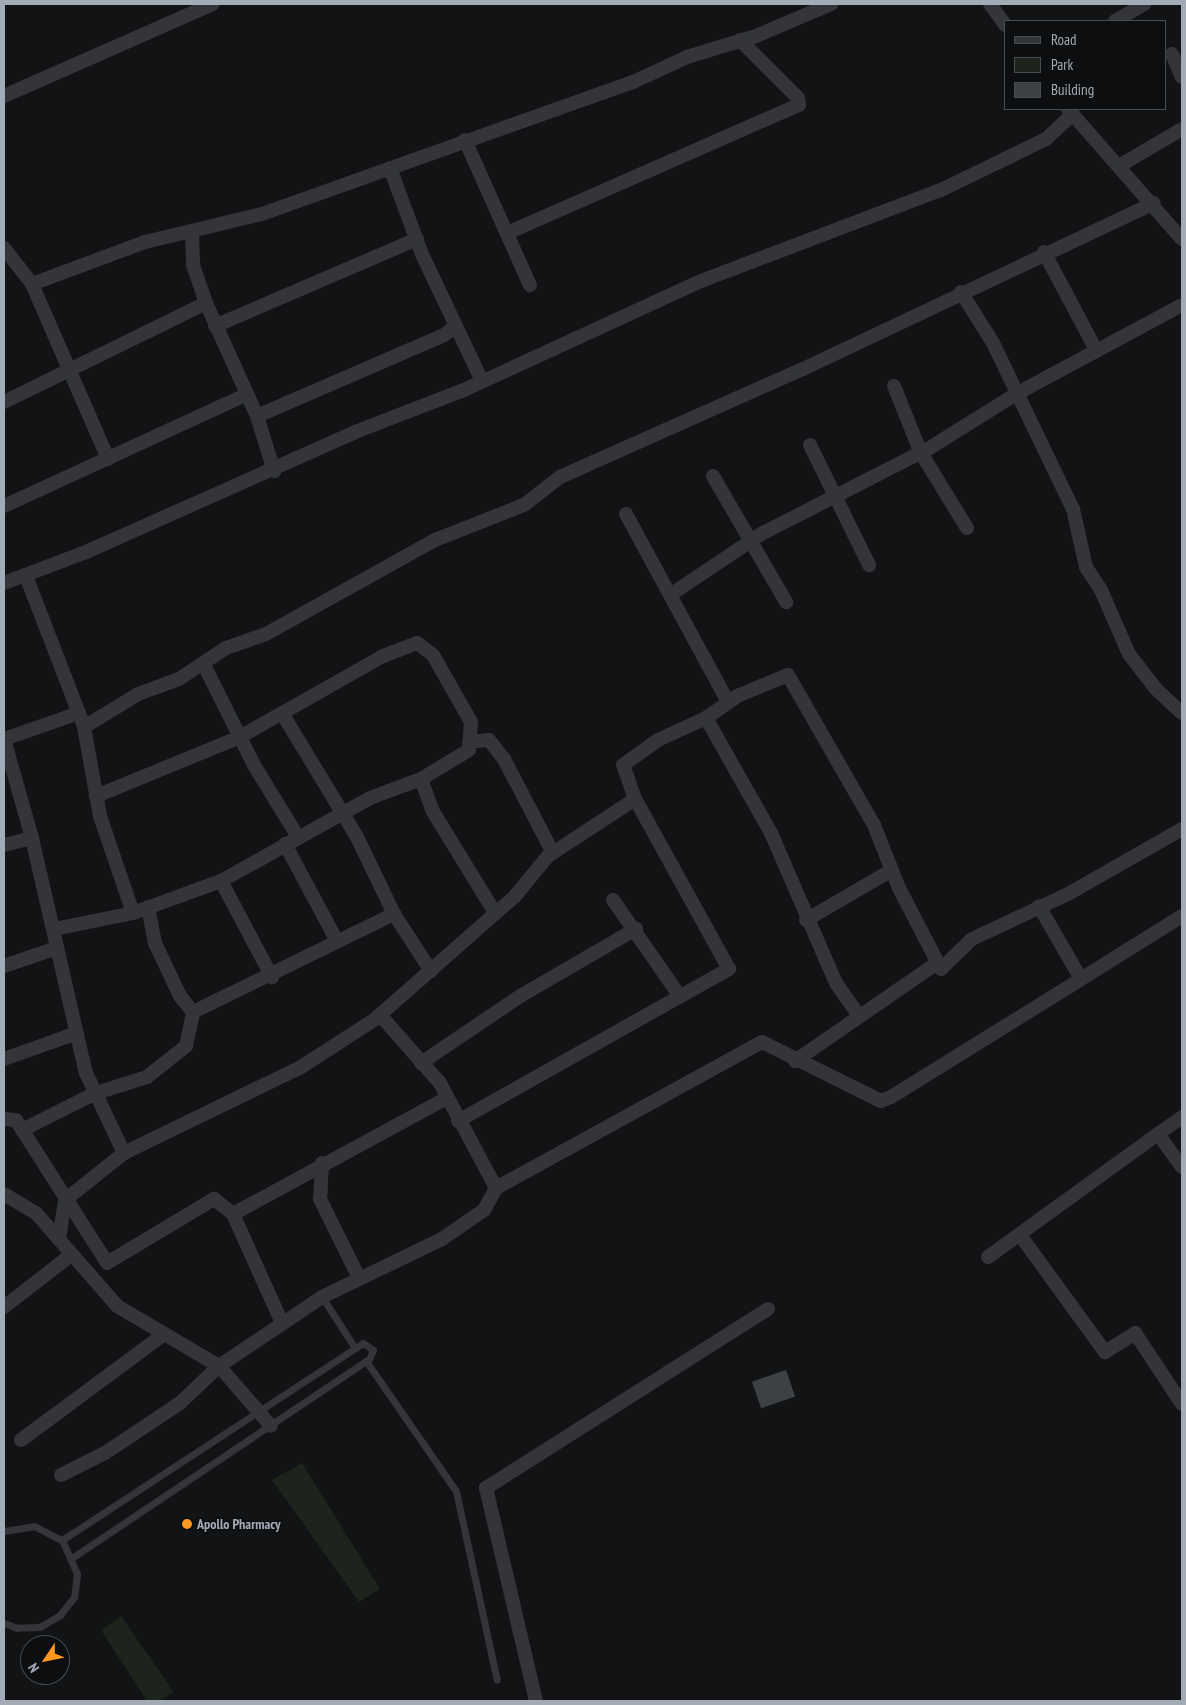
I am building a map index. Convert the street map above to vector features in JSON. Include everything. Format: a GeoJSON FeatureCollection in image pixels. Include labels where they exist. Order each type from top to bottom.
{"type":"FeatureCollection","features":[{"type":"Feature","properties":{"kind":"street"},"geometry":{"type":"LineString","coordinates":[[4,96],[213,4]]}},
{"type":"Feature","properties":{"kind":"street"},"geometry":{"type":"LineString","coordinates":[[32,284],[145,242],[192,233],[262,214],[740,40],[831,4]]}},
{"type":"Feature","properties":{"kind":"street"},"geometry":{"type":"LineString","coordinates":[[990,4],[1004,25]]}},
{"type":"Feature","properties":{"kind":"street"},"geometry":{"type":"LineString","coordinates":[[1117,20],[1145,4]]}},
{"type":"Feature","properties":{"kind":"street"},"geometry":{"type":"LineString","coordinates":[[507,233],[799,105],[798,98],[740,40]]}},
{"type":"Feature","properties":{"kind":"street"},"geometry":{"type":"LineString","coordinates":[[1172,54],[1182,76]]}},
{"type":"Feature","properties":{"kind":"street"},"geometry":{"type":"LineString","coordinates":[[4,583],[26,576],[482,381],[701,281],[941,190],[1046,139],[1071,112],[1154,203],[1182,239]]}},
{"type":"Feature","properties":{"kind":"street"},"geometry":{"type":"LineString","coordinates":[[1119,166],[1182,129]]}},
{"type":"Feature","properties":{"kind":"street"},"geometry":{"type":"LineString","coordinates":[[465,140],[530,285]]}},
{"type":"Feature","properties":{"kind":"street"},"geometry":{"type":"LineString","coordinates":[[390,168],[417,239],[482,381]]}},
{"type":"Feature","properties":{"kind":"street"},"geometry":{"type":"LineString","coordinates":[[84,727],[203,663],[226,648],[266,634],[435,540],[524,505],[560,477],[803,370],[1044,252],[1154,203]]}},
{"type":"Feature","properties":{"kind":"street"},"geometry":{"type":"LineString","coordinates":[[192,233],[193,264],[206,303],[257,416],[274,471]]}},
{"type":"Feature","properties":{"kind":"street"},"geometry":{"type":"LineString","coordinates":[[215,326],[417,239]]}},
{"type":"Feature","properties":{"kind":"street"},"geometry":{"type":"LineString","coordinates":[[4,248],[32,284],[66,370],[108,458]]}},
{"type":"Feature","properties":{"kind":"street"},"geometry":{"type":"LineString","coordinates":[[1044,252],[1096,350]]}},
{"type":"Feature","properties":{"kind":"street"},"geometry":{"type":"LineString","coordinates":[[961,292],[1016,394],[1073,509],[1086,567],[1101,590],[1129,654],[1156,690],[1182,713]]}},
{"type":"Feature","properties":{"kind":"street"},"geometry":{"type":"LineString","coordinates":[[4,402],[206,303]]}},
{"type":"Feature","properties":{"kind":"street"},"geometry":{"type":"LineString","coordinates":[[673,593],[748,542],[834,495],[921,453],[1016,394],[1182,305]]}},
{"type":"Feature","properties":{"kind":"street"},"geometry":{"type":"LineString","coordinates":[[257,416],[444,335],[456,326]]}},
{"type":"Feature","properties":{"kind":"street"},"geometry":{"type":"LineString","coordinates":[[894,386],[921,453],[967,528]]}},
{"type":"Feature","properties":{"kind":"street"},"geometry":{"type":"LineString","coordinates":[[4,506],[247,394]]}},
{"type":"Feature","properties":{"kind":"street"},"geometry":{"type":"LineString","coordinates":[[810,445],[869,565]]}},
{"type":"Feature","properties":{"kind":"street"},"geometry":{"type":"LineString","coordinates":[[713,476],[748,542],[786,602]]}},
{"type":"Feature","properties":{"kind":"street"},"geometry":{"type":"LineString","coordinates":[[626,514],[648,560],[673,593],[728,702]]}},
{"type":"Feature","properties":{"kind":"street"},"geometry":{"type":"LineString","coordinates":[[26,576],[84,727],[96,796],[133,913]]}},
{"type":"Feature","properties":{"kind":"street"},"geometry":{"type":"LineString","coordinates":[[54,929],[133,913],[221,881],[342,814],[421,779],[469,750],[471,722],[433,655],[417,643],[383,656],[240,737],[96,796]]}},
{"type":"Feature","properties":{"kind":"street"},"geometry":{"type":"LineString","coordinates":[[203,663],[292,840],[337,941]]}},
{"type":"Feature","properties":{"kind":"street"},"geometry":{"type":"LineString","coordinates":[[458,1121],[568,1063],[679,995],[729,970],[635,799],[623,765],[658,740],[706,718],[728,702],[788,675],[874,825],[892,870],[941,969],[972,939],[1148,852],[1182,829]]}},
{"type":"Feature","properties":{"kind":"street"},"geometry":{"type":"LineString","coordinates":[[79,713],[4,739],[32,838],[86,1073],[124,1153]]}},
{"type":"Feature","properties":{"kind":"street"},"geometry":{"type":"LineString","coordinates":[[282,713],[342,814],[394,914],[431,971]]}},
{"type":"Feature","properties":{"kind":"street"},"geometry":{"type":"LineString","coordinates":[[706,718],[771,833],[798,889],[806,920],[836,983],[858,1014]]}},
{"type":"Feature","properties":{"kind":"street"},"geometry":{"type":"LineString","coordinates":[[469,742],[489,740],[504,759],[553,853]]}},
{"type":"Feature","properties":{"kind":"street"},"geometry":{"type":"LineString","coordinates":[[421,779],[432,810],[495,913]]}},
{"type":"Feature","properties":{"kind":"street"},"geometry":{"type":"LineString","coordinates":[[59,1239],[64,1200],[124,1153],[301,1067],[380,1015],[495,913],[553,853],[635,799]]}},
{"type":"Feature","properties":{"kind":"street"},"geometry":{"type":"LineString","coordinates":[[4,845],[32,838]]}},
{"type":"Feature","properties":{"kind":"street"},"geometry":{"type":"LineString","coordinates":[[806,920],[892,870]]}},
{"type":"Feature","properties":{"kind":"street"},"geometry":{"type":"LineString","coordinates":[[221,881],[272,977]]}},
{"type":"Feature","properties":{"kind":"street"},"geometry":{"type":"LineString","coordinates":[[613,900],[636,929],[679,995]]}},
{"type":"Feature","properties":{"kind":"street"},"geometry":{"type":"LineString","coordinates":[[1039,906],[1081,979]]}},
{"type":"Feature","properties":{"kind":"street"},"geometry":{"type":"LineString","coordinates":[[148,907],[155,943],[180,996],[193,1012]]}},
{"type":"Feature","properties":{"kind":"street"},"geometry":{"type":"LineString","coordinates":[[193,1012],[272,977],[337,941],[394,914]]}},
{"type":"Feature","properties":{"kind":"street"},"geometry":{"type":"LineString","coordinates":[[61,1476],[105,1453],[180,1404],[219,1366],[322,1297],[442,1239],[484,1210],[496,1188],[747,1048],[762,1042],[795,1061],[881,1101],[990,1040],[1081,979],[1182,916]]}},
{"type":"Feature","properties":{"kind":"street"},"geometry":{"type":"LineString","coordinates":[[421,1063],[522,995],[636,929]]}},
{"type":"Feature","properties":{"kind":"street"},"geometry":{"type":"LineString","coordinates":[[4,966],[57,948]]}},
{"type":"Feature","properties":{"kind":"street"},"geometry":{"type":"LineString","coordinates":[[795,1061],[858,1014],[937,963]]}},
{"type":"Feature","properties":{"kind":"street"},"geometry":{"type":"LineString","coordinates":[[22,1130],[96,1093],[147,1077],[186,1046],[193,1012]]}},
{"type":"Feature","properties":{"kind":"street"},"geometry":{"type":"LineString","coordinates":[[380,1015],[421,1063],[447,1098],[496,1188]]}},
{"type":"Feature","properties":{"kind":"street"},"geometry":{"type":"LineString","coordinates":[[4,1059],[77,1032]]}},
{"type":"Feature","properties":{"kind":"street"},"geometry":{"type":"LineString","coordinates":[[233,1214],[322,1163],[447,1098]]}},
{"type":"Feature","properties":{"kind":"street"},"geometry":{"type":"LineString","coordinates":[[988,1257],[1182,1117]]}},
{"type":"Feature","properties":{"kind":"street"},"geometry":{"type":"LineString","coordinates":[[4,1119],[16,1120],[64,1200],[107,1263]]}},
{"type":"Feature","properties":{"kind":"street"},"geometry":{"type":"LineString","coordinates":[[1158,1134],[1182,1167]]}},
{"type":"Feature","properties":{"kind":"street"},"geometry":{"type":"LineString","coordinates":[[322,1163],[320,1199],[359,1278]]}},
{"type":"Feature","properties":{"kind":"street"},"geometry":{"type":"LineString","coordinates":[[4,1194],[36,1213],[71,1256],[117,1306],[163,1335],[219,1366],[271,1426]]}},
{"type":"Feature","properties":{"kind":"street"},"geometry":{"type":"LineString","coordinates":[[97,1285],[107,1263],[214,1199],[233,1214],[282,1323]]}},
{"type":"Feature","properties":{"kind":"street"},"geometry":{"type":"LineString","coordinates":[[1020,1235],[1105,1352],[1135,1332],[1182,1404]]}},
{"type":"Feature","properties":{"kind":"street"},"geometry":{"type":"LineString","coordinates":[[4,1307],[71,1256]]}},
{"type":"Feature","properties":{"kind":"street"},"geometry":{"type":"LineString","coordinates":[[536,1701],[486,1488],[768,1309]]}},
{"type":"Feature","properties":{"kind":"street"},"geometry":{"type":"LineString","coordinates":[[21,1440],[163,1335]]}},
{"type":"Feature","properties":{"kind":"lane"},"geometry":{"type":"LineString","coordinates":[[322,1297],[355,1348]]}},
{"type":"Feature","properties":{"kind":"lane"},"geometry":{"type":"LineString","coordinates":[[62,1540],[363,1343],[373,1350],[366,1361],[72,1558]]}},
{"type":"Feature","properties":{"kind":"lane"},"geometry":{"type":"LineString","coordinates":[[366,1361],[456,1491],[497,1680]]}},
{"type":"Feature","properties":{"kind":"lane"},"geometry":{"type":"LineString","coordinates":[[4,1531],[34,1526],[62,1540],[72,1558],[77,1574],[74,1596],[60,1615],[40,1627],[17,1628],[4,1623]]}},
{"type":"Feature","properties":{"kind":"green space"},"geometry":{"type":"Polygon","coordinates":[[[302,1463],[380,1589],[359,1602],[272,1480],[302,1463]]]}},
{"type":"Feature","properties":{"kind":"green space"},"geometry":{"type":"Polygon","coordinates":[[[121,1616],[174,1692],[158,1701],[147,1701],[101,1630],[121,1616]]]}},
{"type":"Feature","properties":{"kind":"building"},"geometry":{"type":"Polygon","coordinates":[[[786,1370],[795,1396],[761,1408],[752,1382],[786,1370]]]}},
{"type":"Feature","properties":{"kind":"place","name":"Apollo Pharmacy"},"geometry":{"type":"Point","coordinates":[187,1524]}}]}
